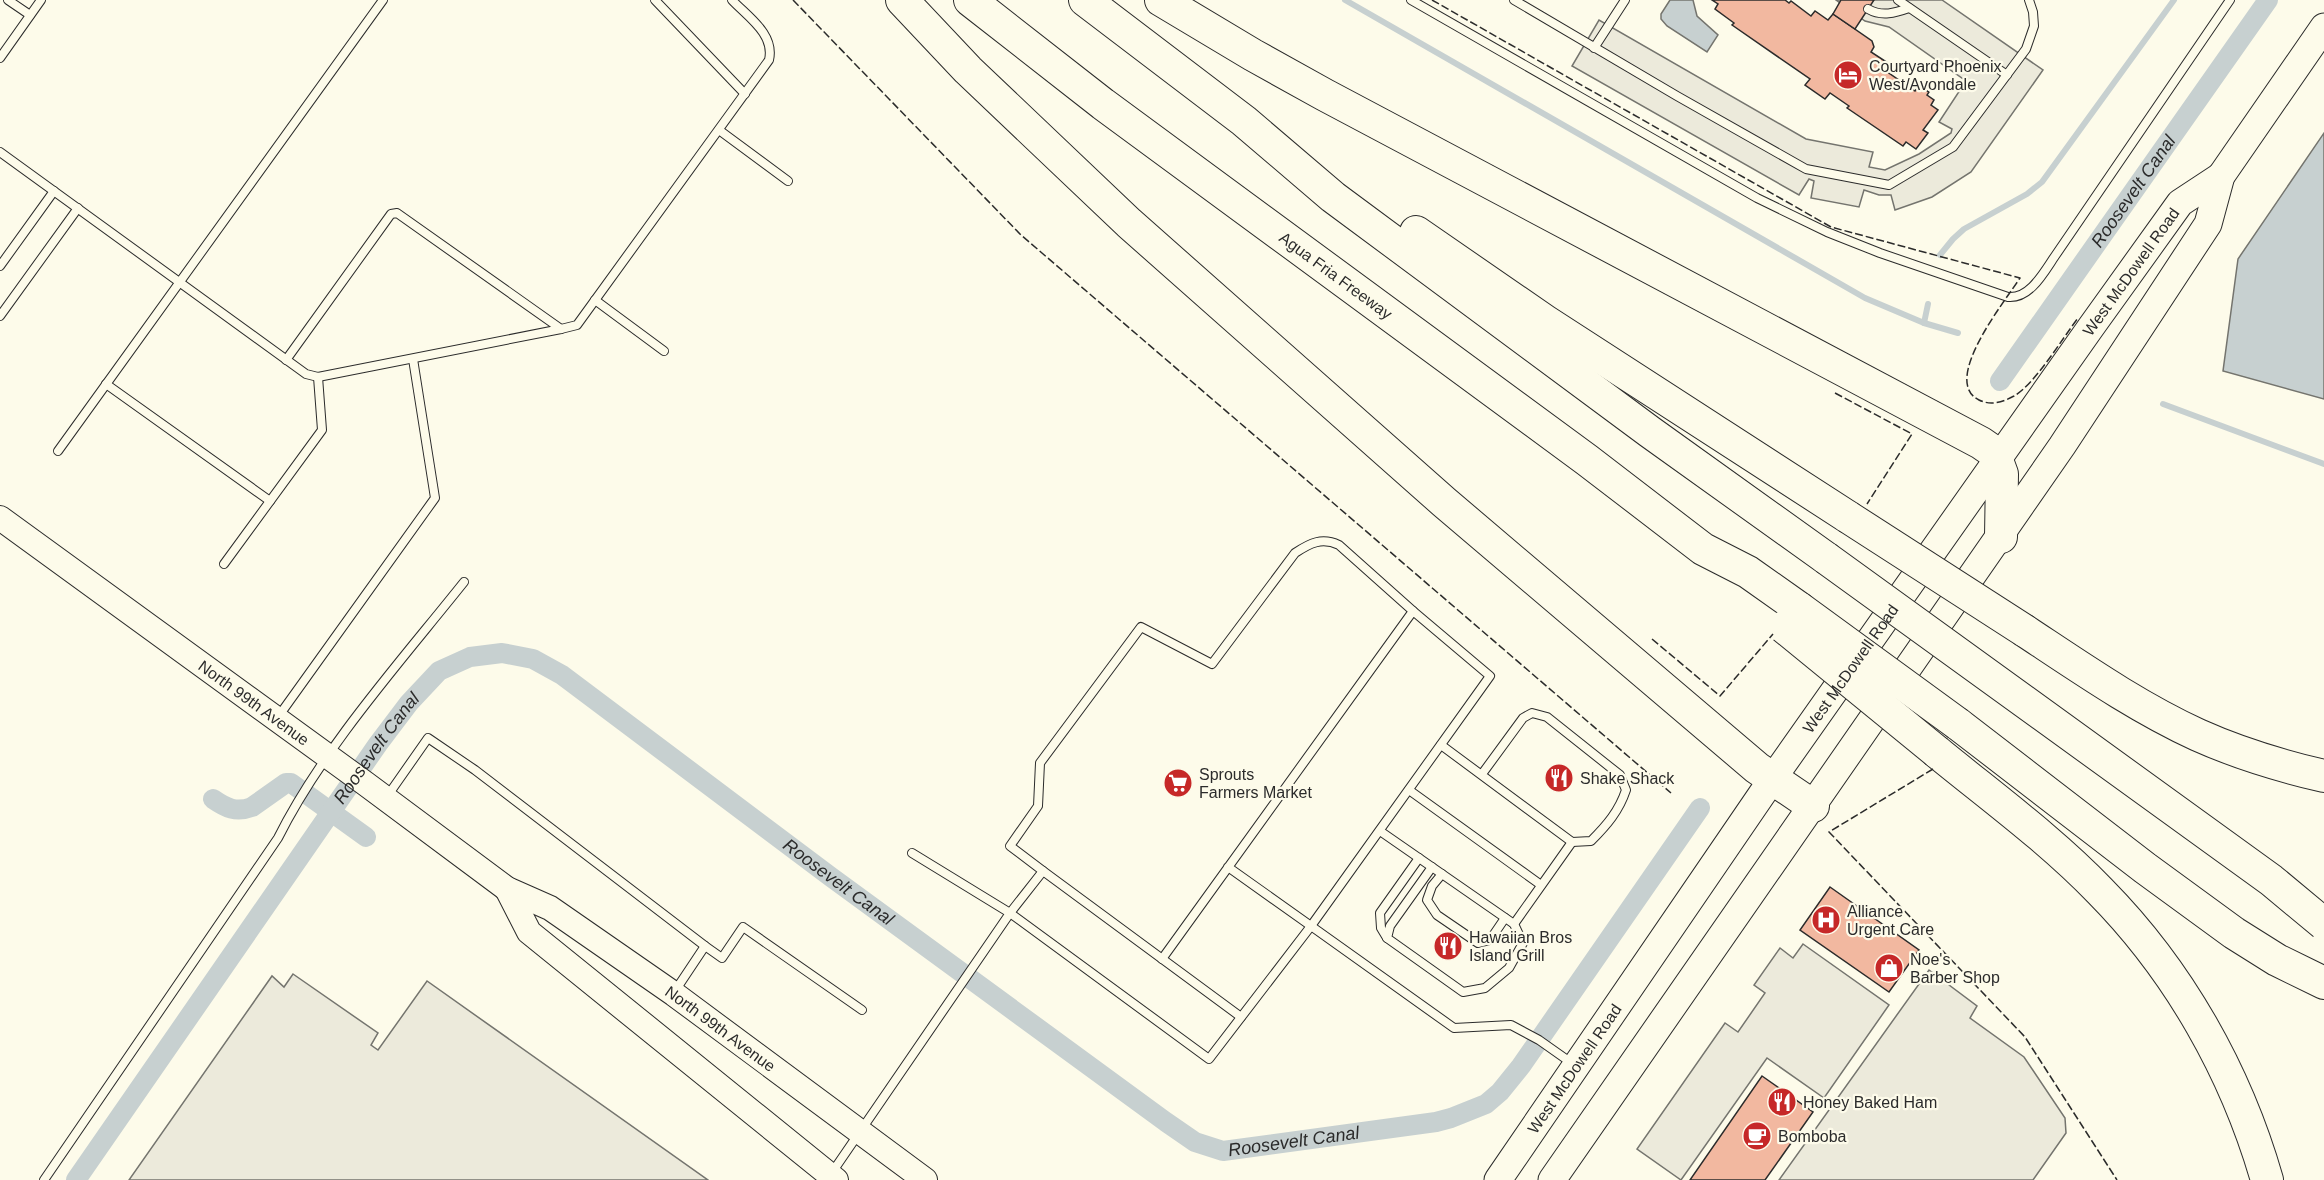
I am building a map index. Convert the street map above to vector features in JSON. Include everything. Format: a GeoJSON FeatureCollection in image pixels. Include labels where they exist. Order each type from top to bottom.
{"type":"FeatureCollection","features":[{"type":"Feature","properties":{"kind":"highway"},"geometry":{"type":"LineString","coordinates":[[902,0],[976,78],[1147,239],[1453,509],[1757,768],[1813,806]]}},
{"type":"Feature","properties":{"kind":"highway","name":"Agua Fria Freeway"},"geometry":{"type":"LineString","coordinates":[[970,0],[1103,104],[1561,441],[1703,549],[1737,586],[1792,618]]}},
{"type":"Feature","properties":{"kind":"highway"},"geometry":{"type":"LineString","coordinates":[[1085,0],[1244,121],[1333,197],[1650,432],[2271,880],[2324,924]]}},
{"type":"Feature","properties":{"kind":"highway"},"geometry":{"type":"LineString","coordinates":[[1161,0],[1325,95],[1981,443],[1994,452],[2002,474],[2001,537]]}},
{"type":"Feature","properties":{"kind":"highway"},"geometry":{"type":"LineString","coordinates":[[1244,121],[1346,183],[1545,321],[2129,699],[2198,735],[2284,767],[2324,776]]}},
{"type":"Feature","properties":{"kind":"highway"},"geometry":{"type":"LineString","coordinates":[[1792,618],[1958,724],[2145,868],[2234,933],[2277,960],[2324,983]]}},
{"type":"Feature","properties":{"kind":"highway"},"geometry":{"type":"LineString","coordinates":[[1792,618],[1937,752],[2069,861],[2147,943],[2189,1003],[2212,1042],[2251,1130],[2267,1180]]}},
{"type":"Feature","properties":{"kind":"main road","name":"West McDowell Road"},"geometry":{"type":"LineString","coordinates":[[1552,1180],[2001,537],[2208,224],[2221,176],[2324,27]]}},
{"type":"Feature","properties":{"kind":"main road","name":"West McDowell Road"},"geometry":{"type":"LineString","coordinates":[[1498,1180],[1773,778],[1997,458],[2180,203],[2221,176]]}},
{"type":"Feature","properties":{"kind":"main road","name":"North 99th Avenue"},"geometry":{"type":"LineString","coordinates":[[0,518],[507,889],[550,908],[674,994],[925,1180]]}},
{"type":"Feature","properties":{"kind":"main road","name":"North 99th Avenue"},"geometry":{"type":"LineString","coordinates":[[507,889],[529,932],[833,1178]]}},
{"type":"Feature","properties":{"kind":"lane"},"geometry":{"type":"LineString","coordinates":[[8,0],[30,15]]}},
{"type":"Feature","properties":{"kind":"lane"},"geometry":{"type":"LineString","coordinates":[[0,57],[41,0]]}},
{"type":"Feature","properties":{"kind":"lane"},"geometry":{"type":"LineString","coordinates":[[58,451],[382,0]]}},
{"type":"Feature","properties":{"kind":"lane"},"geometry":{"type":"LineString","coordinates":[[655,0],[745,94]]}},
{"type":"Feature","properties":{"kind":"lane"},"geometry":{"type":"LineString","coordinates":[[0,152],[306,374],[318,377],[577,326],[770,60],[772,50],[769,39],[732,0]]}},
{"type":"Feature","properties":{"kind":"lane"},"geometry":{"type":"LineString","coordinates":[[1412,0],[1777,207],[1827,232],[1880,254],[2016,298],[2022,296],[2030,288],[2055,256],[2230,0]]}},
{"type":"Feature","properties":{"kind":"lane"},"geometry":{"type":"LineString","coordinates":[[1514,0],[1806,169],[1889,185],[1953,147],[2026,49],[2034,26],[2029,0]]}},
{"type":"Feature","properties":{"kind":"lane"},"geometry":{"type":"LineString","coordinates":[[1594,48],[1626,0]]}},
{"type":"Feature","properties":{"kind":"lane"},"geometry":{"type":"LineString","coordinates":[[1898,0],[2007,75]]}},
{"type":"Feature","properties":{"kind":"lane"},"geometry":{"type":"LineString","coordinates":[[1868,9],[1886,14],[1910,8]]}},
{"type":"Feature","properties":{"kind":"lane"},"geometry":{"type":"LineString","coordinates":[[719,130],[788,181]]}},
{"type":"Feature","properties":{"kind":"lane"},"geometry":{"type":"LineString","coordinates":[[0,266],[54,191]]}},
{"type":"Feature","properties":{"kind":"lane"},"geometry":{"type":"LineString","coordinates":[[0,316],[78,208]]}},
{"type":"Feature","properties":{"kind":"lane"},"geometry":{"type":"LineString","coordinates":[[286,360],[391,214],[397,213],[561,329]]}},
{"type":"Feature","properties":{"kind":"lane"},"geometry":{"type":"LineString","coordinates":[[595,300],[664,351]]}},
{"type":"Feature","properties":{"kind":"lane"},"geometry":{"type":"LineString","coordinates":[[276,720],[435,498],[413,359]]}},
{"type":"Feature","properties":{"kind":"lane"},"geometry":{"type":"LineString","coordinates":[[224,564],[322,430],[318,377]]}},
{"type":"Feature","properties":{"kind":"lane"},"geometry":{"type":"LineString","coordinates":[[106,384],[270,501]]}},
{"type":"Feature","properties":{"kind":"lane"},"geometry":{"type":"LineString","coordinates":[[912,853],[1010,913],[1209,1059],[1311,926],[1490,676],[1339,545],[1326,540],[1307,544],[1295,553],[1212,664],[1141,627],[1040,763],[1038,806],[1010,846],[1241,1017]]}},
{"type":"Feature","properties":{"kind":"lane"},"geometry":{"type":"LineString","coordinates":[[44,1180],[278,838],[298,801],[313,780],[334,762],[383,682],[464,582]]}},
{"type":"Feature","properties":{"kind":"lane"},"geometry":{"type":"LineString","coordinates":[[1162,959],[1413,611]]}},
{"type":"Feature","properties":{"kind":"lane"},"geometry":{"type":"LineString","coordinates":[[1441,745],[1572,842],[1591,841],[1614,815],[1626,790],[1620,775],[1547,717],[1532,713],[1523,718],[1482,774]]}},
{"type":"Feature","properties":{"kind":"lane"},"geometry":{"type":"LineString","coordinates":[[386,799],[428,738],[475,770],[722,958],[743,927],[862,1010]]}},
{"type":"Feature","properties":{"kind":"lane"},"geometry":{"type":"LineString","coordinates":[[1409,790],[1541,885]]}},
{"type":"Feature","properties":{"kind":"lane"},"geometry":{"type":"LineString","coordinates":[[1380,831],[1419,858],[1432,867],[1505,918],[1514,924],[1523,943],[1509,968],[1485,988],[1463,992],[1387,938],[1381,928],[1380,913],[1419,858]]}},
{"type":"Feature","properties":{"kind":"lane"},"geometry":{"type":"LineString","coordinates":[[1514,924],[1572,842]]}},
{"type":"Feature","properties":{"kind":"lane"},"geometry":{"type":"LineString","coordinates":[[1228,867],[1454,1028],[1511,1025],[1539,1040],[1576,1066]]}},
{"type":"Feature","properties":{"kind":"lane"},"geometry":{"type":"LineString","coordinates":[[1387,938],[1389,926],[1432,867]]}},
{"type":"Feature","properties":{"kind":"lane"},"geometry":{"type":"LineString","coordinates":[[833,1178],[860,1132],[1010,913],[1042,871]]}},
{"type":"Feature","properties":{"kind":"lane"},"geometry":{"type":"LineString","coordinates":[[1442,874],[1432,886],[1427,900],[1437,915],[1478,943],[1490,940],[1505,918]]}},
{"type":"Feature","properties":{"kind":"lane"},"geometry":{"type":"LineString","coordinates":[[674,994],[705,946]]}},
{"type":"Feature","properties":{"kind":"shaded area"},"geometry":{"type":"Polygon","coordinates":[[[1670,0],[1693,0],[1697,16],[1718,35],[1707,52],[1667,26],[1661,19],[1661,14],[1670,0]]]}},
{"type":"Feature","properties":{"kind":"shaded area"},"geometry":{"type":"Polygon","coordinates":[[[1836,0],[1942,0],[2043,70],[1971,172],[1932,197],[1895,210],[1891,195],[1879,195],[1864,190],[1859,207],[1811,198],[1814,181],[1809,179],[1799,195],[1572,66],[1599,20],[1806,139],[1873,152],[1869,167],[1885,170],[1919,154],[1951,133],[1952,129],[1939,122],[1966,81],[1889,27],[1865,21],[1836,0]]]}},
{"type":"Feature","properties":{"kind":"shaded area"},"geometry":{"type":"Polygon","coordinates":[[[2324,133],[2324,399],[2223,371],[2238,259],[2324,133]]]}},
{"type":"Feature","properties":{"kind":"shaded area"},"geometry":{"type":"Polygon","coordinates":[[[1803,944],[1889,1005],[1824,1098],[1767,1058],[1681,1180],[1637,1149],[1725,1023],[1738,1032],[1765,993],[1754,985],[1780,948],[1793,958],[1803,944]]]}},
{"type":"Feature","properties":{"kind":"shaded area"},"geometry":{"type":"Polygon","coordinates":[[[1929,970],[1977,1006],[1970,1018],[2024,1057],[2065,1118],[2066,1133],[2033,1180],[1779,1180],[1929,970]]]}},
{"type":"Feature","properties":{"kind":"shaded area"},"geometry":{"type":"Polygon","coordinates":[[[293,974],[378,1033],[371,1045],[378,1050],[427,981],[708,1180],[129,1180],[272,976],[284,987],[293,974]]]}},
{"type":"Feature","properties":{"kind":"building","name":"Courtyard Phoenix West/Avondale"},"geometry":{"type":"Polygon","coordinates":[[[1712,0],[1785,0],[1789,3],[1791,1],[1811,16],[1815,11],[1828,20],[1833,14],[1872,41],[1874,47],[1871,52],[1891,65],[1886,71],[1915,91],[1919,86],[1929,92],[1927,95],[1934,100],[1931,105],[1938,110],[1923,130],[1928,133],[1916,149],[1906,142],[1903,146],[1847,108],[1849,106],[1830,93],[1825,99],[1805,85],[1810,79],[1732,25],[1734,23],[1715,9],[1718,4],[1712,0]]]}},
{"type":"Feature","properties":{"kind":"building"},"geometry":{"type":"Polygon","coordinates":[[[1841,0],[1874,0],[1855,29],[1833,14],[1841,0]]]}},
{"type":"Feature","properties":{"kind":"building"},"geometry":{"type":"Polygon","coordinates":[[[1830,887],[1919,950],[1889,992],[1800,930],[1830,887]]]}},
{"type":"Feature","properties":{"kind":"building"},"geometry":{"type":"Polygon","coordinates":[[[1762,1076],[1813,1112],[1765,1180],[1690,1180],[1762,1076]]]}},
{"type":"Feature","properties":{"kind":"waterway"},"geometry":{"type":"LineString","coordinates":[[1345,0],[1865,298],[1924,323],[1958,333]]}},
{"type":"Feature","properties":{"kind":"waterway"},"geometry":{"type":"LineString","coordinates":[[1940,255],[1964,229],[2027,194],[2042,182],[2174,0]]}},
{"type":"Feature","properties":{"kind":"waterway","name":"Roosevelt Canal"},"geometry":{"type":"LineString","coordinates":[[2000,381],[2268,0]]}},
{"type":"Feature","properties":{"kind":"waterway"},"geometry":{"type":"LineString","coordinates":[[1924,323],[1928,304]]}},
{"type":"Feature","properties":{"kind":"waterway"},"geometry":{"type":"LineString","coordinates":[[2163,404],[2324,464]]}},
{"type":"Feature","properties":{"kind":"waterway","name":"Roosevelt Canal"},"geometry":{"type":"LineString","coordinates":[[76,1180],[378,744],[409,703],[439,671],[470,657],[502,653],[533,659],[562,675],[831,877],[1166,1122],[1195,1142],[1223,1151],[1436,1122],[1486,1104],[1500,1092],[1521,1066],[1700,808]]}},
{"type":"Feature","properties":{"kind":"waterway"},"geometry":{"type":"LineString","coordinates":[[213,799],[231,809],[246,809],[286,783],[291,783],[366,837]]}},
{"type":"Feature","properties":{"kind":"fence"},"geometry":{"type":"LineString","coordinates":[[793,0],[1021,235],[1671,793]]}},
{"type":"Feature","properties":{"kind":"fence"},"geometry":{"type":"LineString","coordinates":[[1432,0],[1831,227],[2020,278],[1991,321],[1971,359],[1967,376],[1969,390],[1979,400],[1997,403],[2022,390],[2039,372],[2078,318]]}},
{"type":"Feature","properties":{"kind":"fence"},"geometry":{"type":"LineString","coordinates":[[1835,393],[1912,434],[1867,504]]}},
{"type":"Feature","properties":{"kind":"fence"},"geometry":{"type":"LineString","coordinates":[[1652,639],[1720,696],[1773,634]]}},
{"type":"Feature","properties":{"kind":"fence"},"geometry":{"type":"LineString","coordinates":[[1933,769],[1829,832],[2025,1037],[2117,1180]]}},
{"type":"Feature","properties":{"kind":"place","name":"Courtyard Phoenix West/Avondale"},"geometry":{"type":"Point","coordinates":[1848,75]}},
{"type":"Feature","properties":{"kind":"place","name":"Shake Shack"},"geometry":{"type":"Point","coordinates":[1559,778]}},
{"type":"Feature","properties":{"kind":"place","name":"Sprouts Farmers Market"},"geometry":{"type":"Point","coordinates":[1178,783]}},
{"type":"Feature","properties":{"kind":"place","name":"Alliance Urgent Care"},"geometry":{"type":"Point","coordinates":[1826,920]}},
{"type":"Feature","properties":{"kind":"place","name":"Hawaiian Bros Island Grill"},"geometry":{"type":"Point","coordinates":[1448,946]}},
{"type":"Feature","properties":{"kind":"place","name":"Noe's Barber Shop"},"geometry":{"type":"Point","coordinates":[1889,968]}},
{"type":"Feature","properties":{"kind":"place","name":"Honey Baked Ham"},"geometry":{"type":"Point","coordinates":[1782,1102]}},
{"type":"Feature","properties":{"kind":"place","name":"Bomboba"},"geometry":{"type":"Point","coordinates":[1757,1136]}}]}
